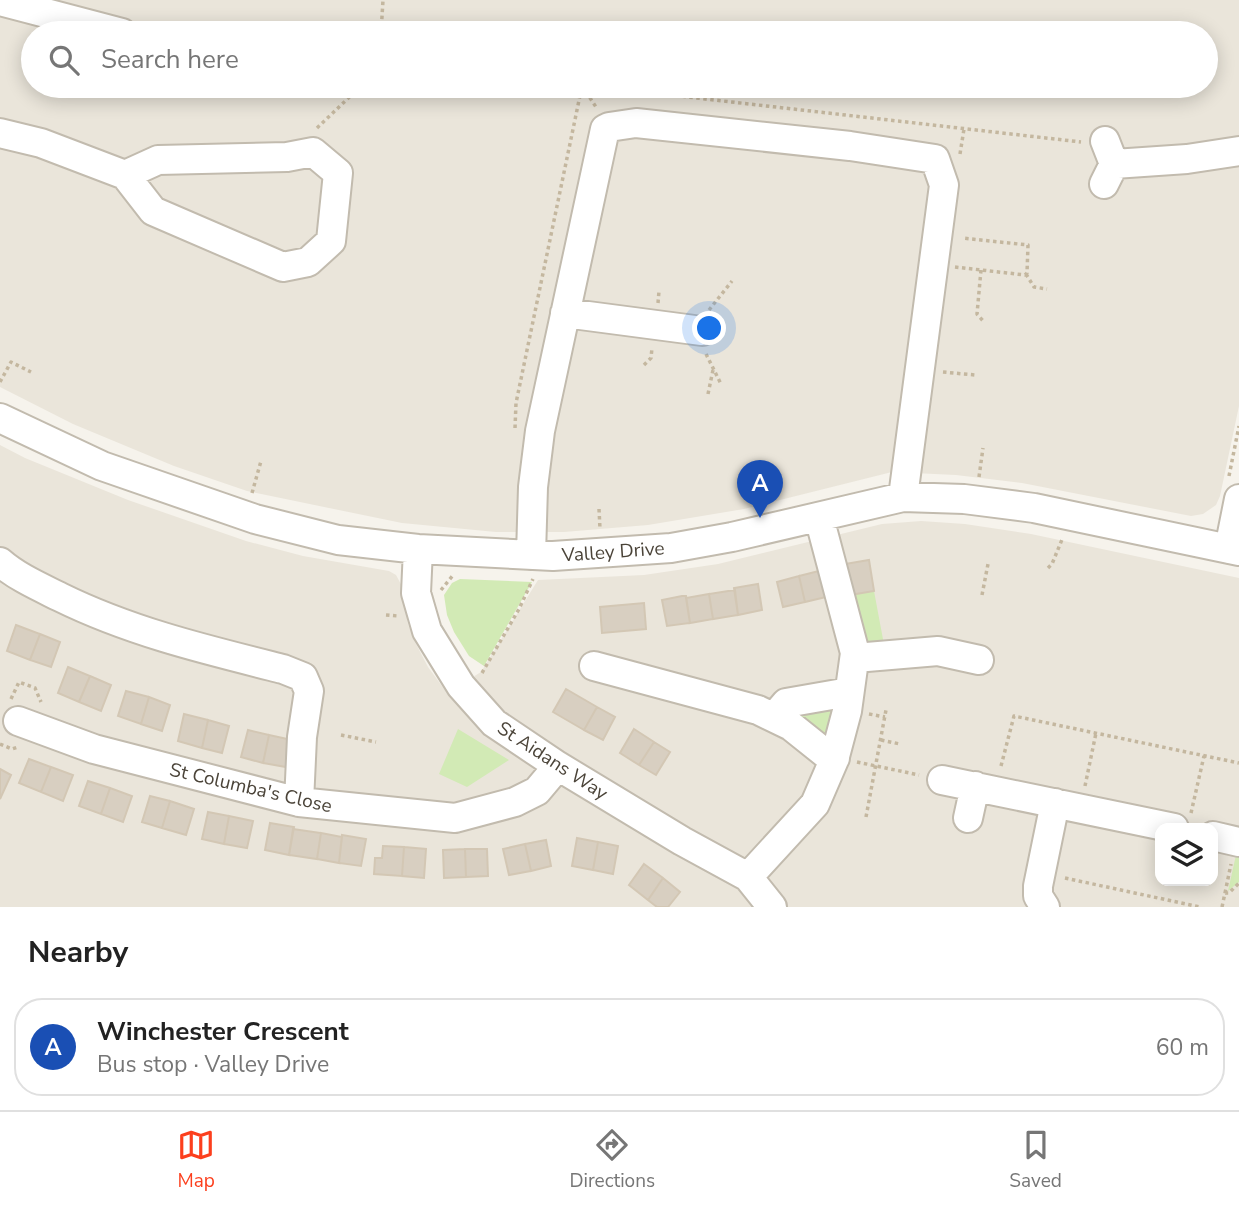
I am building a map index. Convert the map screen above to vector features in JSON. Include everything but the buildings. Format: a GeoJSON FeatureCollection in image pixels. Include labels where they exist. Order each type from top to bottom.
{"type":"FeatureCollection","features":[{"type":"Feature","properties":{"kind":"street"},"geometry":{"type":"LineString","coordinates":[[0,1],[76,21]]}},
{"type":"Feature","properties":{"kind":"street"},"geometry":{"type":"LineString","coordinates":[[533,564],[532,505],[538,442],[605,128],[609,127],[636,123],[850,146],[935,159],[944,185],[903,497]]}},
{"type":"Feature","properties":{"kind":"street"},"geometry":{"type":"LineString","coordinates":[[0,132],[41,143],[125,175],[153,211],[283,267],[308,262],[331,241],[338,173],[313,152],[287,157],[158,160],[125,175]]}},
{"type":"Feature","properties":{"kind":"street"},"geometry":{"type":"LineString","coordinates":[[1101,158],[1186,159],[1239,151]]}},
{"type":"Feature","properties":{"kind":"street"},"geometry":{"type":"LineString","coordinates":[[565,313],[702,331]]}},
{"type":"Feature","properties":{"kind":"street","name":"Valley Drive"},"geometry":{"type":"LineString","coordinates":[[0,418],[102,466],[256,519],[338,540],[533,564],[553,556],[671,548],[732,537],[903,497],[964,499],[1034,508],[1234,550]]}},
{"type":"Feature","properties":{"kind":"street"},"geometry":{"type":"LineString","coordinates":[[1234,550],[1239,499]]}},
{"type":"Feature","properties":{"kind":"street"},"geometry":{"type":"LineString","coordinates":[[748,877],[815,804],[835,757],[849,692],[855,658],[819,517]]}},
{"type":"Feature","properties":{"kind":"street","name":"St Aidans Way"},"geometry":{"type":"LineString","coordinates":[[418,550],[416,593],[427,631],[461,686],[494,723],[558,766],[682,841],[748,877],[772,907]]}},
{"type":"Feature","properties":{"kind":"street"},"geometry":{"type":"LineString","coordinates":[[0,562],[42,589],[93,614],[155,636],[283,669],[303,677],[309,691],[302,737],[299,802]]}},
{"type":"Feature","properties":{"kind":"street"},"geometry":{"type":"LineString","coordinates":[[855,658],[938,651],[979,660]]}},
{"type":"Feature","properties":{"kind":"street"},"geometry":{"type":"LineString","coordinates":[[594,666],[700,696],[729,701],[774,717],[835,757]]}},
{"type":"Feature","properties":{"kind":"street"},"geometry":{"type":"LineString","coordinates":[[774,717],[786,703],[849,692]]}},
{"type":"Feature","properties":{"kind":"street","name":"St Columba's Close"},"geometry":{"type":"LineString","coordinates":[[18,721],[94,749],[299,802],[455,818],[515,802],[537,791],[558,766]]}},
{"type":"Feature","properties":{"kind":"street"},"geometry":{"type":"LineString","coordinates":[[934,778],[1055,803],[1182,823]]}},
{"type":"Feature","properties":{"kind":"street"},"geometry":{"type":"LineString","coordinates":[[968,818],[975,786]]}},
{"type":"Feature","properties":{"kind":"street"},"geometry":{"type":"LineString","coordinates":[[1045,907],[1038,896],[1038,886],[1055,803]]}},
{"type":"Feature","properties":{"kind":"street"},"geometry":{"type":"LineString","coordinates":[[1218,840],[1235,852]]}},
{"type":"Feature","properties":{"kind":"path"},"geometry":{"type":"LineString","coordinates":[[382,21],[383,0]]}},
{"type":"Feature","properties":{"kind":"path"},"geometry":{"type":"LineString","coordinates":[[315,130],[348,98]]}},
{"type":"Feature","properties":{"kind":"path"},"geometry":{"type":"LineString","coordinates":[[515,433],[516,403],[544,281],[580,98]]}},
{"type":"Feature","properties":{"kind":"path"},"geometry":{"type":"LineString","coordinates":[[590,98],[593,102]]}},
{"type":"Feature","properties":{"kind":"path"},"geometry":{"type":"LineString","coordinates":[[694,98],[771,107],[1101,158]]}},
{"type":"Feature","properties":{"kind":"path"},"geometry":{"type":"LineString","coordinates":[[770,114],[771,107]]}},
{"type":"Feature","properties":{"kind":"path"},"geometry":{"type":"LineString","coordinates":[[950,236],[1028,245],[1026,274],[1034,287],[1047,289]]}},
{"type":"Feature","properties":{"kind":"path"},"geometry":{"type":"LineString","coordinates":[[947,267],[1026,274]]}},
{"type":"Feature","properties":{"kind":"path"},"geometry":{"type":"LineString","coordinates":[[981,270],[977,314],[984,322]]}},
{"type":"Feature","properties":{"kind":"path"},"geometry":{"type":"LineString","coordinates":[[721,384],[701,341],[702,331],[705,315],[732,281]]}},
{"type":"Feature","properties":{"kind":"path"},"geometry":{"type":"LineString","coordinates":[[644,365],[651,358],[653,342]]}},
{"type":"Feature","properties":{"kind":"path"},"geometry":{"type":"LineString","coordinates":[[0,382],[11,362],[31,372]]}},
{"type":"Feature","properties":{"kind":"path"},"geometry":{"type":"LineString","coordinates":[[708,394],[713,370]]}},
{"type":"Feature","properties":{"kind":"path"},"geometry":{"type":"LineString","coordinates":[[936,371],[975,375]]}},
{"type":"Feature","properties":{"kind":"path"},"geometry":{"type":"LineString","coordinates":[[1234,452],[1239,426]]}},
{"type":"Feature","properties":{"kind":"path"},"geometry":{"type":"LineString","coordinates":[[978,485],[983,448]]}},
{"type":"Feature","properties":{"kind":"path"},"geometry":{"type":"LineString","coordinates":[[260,498],[250,495],[261,461]]}},
{"type":"Feature","properties":{"kind":"path"},"geometry":{"type":"LineString","coordinates":[[599,509],[600,534],[608,534]]}},
{"type":"Feature","properties":{"kind":"path"},"geometry":{"type":"LineString","coordinates":[[1053,533],[1075,538]]}},
{"type":"Feature","properties":{"kind":"path"},"geometry":{"type":"LineString","coordinates":[[1048,568],[1060,547],[1063,535]]}},
{"type":"Feature","properties":{"kind":"path"},"geometry":{"type":"LineString","coordinates":[[478,677],[533,583],[533,564]]}},
{"type":"Feature","properties":{"kind":"path"},"geometry":{"type":"LineString","coordinates":[[982,595],[988,564]]}},
{"type":"Feature","properties":{"kind":"path"},"geometry":{"type":"LineString","coordinates":[[440,595],[447,580],[458,573]]}},
{"type":"Feature","properties":{"kind":"path"},"geometry":{"type":"LineString","coordinates":[[866,817],[886,710]]}},
{"type":"Feature","properties":{"kind":"path"},"geometry":{"type":"LineString","coordinates":[[1001,766],[1014,716],[1239,763]]}},
{"type":"Feature","properties":{"kind":"path"},"geometry":{"type":"LineString","coordinates":[[1083,796],[1096,733]]}},
{"type":"Feature","properties":{"kind":"path"},"geometry":{"type":"LineString","coordinates":[[341,735],[376,741]]}},
{"type":"Feature","properties":{"kind":"path"},"geometry":{"type":"LineString","coordinates":[[881,740],[900,744]]}},
{"type":"Feature","properties":{"kind":"path"},"geometry":{"type":"LineString","coordinates":[[1182,823],[1204,755]]}},
{"type":"Feature","properties":{"kind":"path"},"geometry":{"type":"LineString","coordinates":[[835,757],[934,778]]}},
{"type":"Feature","properties":{"kind":"path"},"geometry":{"type":"LineString","coordinates":[[1222,907],[1235,852]]}},
{"type":"Feature","properties":{"kind":"path"},"geometry":{"type":"LineString","coordinates":[[1063,877],[1200,907]]}},
{"type":"Feature","properties":{"kind":"path"},"geometry":{"type":"LineString","coordinates":[[1225,893],[1229,893],[1239,883]]}},
{"type":"Feature","properties":{"kind":"shaded area"},"geometry":{"type":"Polygon","coordinates":[[[0,0],[1239,0],[1239,406],[1220,496],[1216,505],[1203,514],[1191,516],[1022,483],[956,475],[892,472],[744,509],[648,525],[564,532],[496,532],[402,523],[247,491],[174,466],[73,424],[0,387],[0,0]]]}},
{"type":"Feature","properties":{"kind":"shaded area"},"geometry":{"type":"Polygon","coordinates":[[[0,445],[128,500],[246,541],[303,556],[389,571],[396,575],[403,588],[408,624],[415,642],[428,667],[447,693],[481,672],[538,580],[644,575],[718,564],[882,524],[921,521],[965,524],[1031,534],[1239,578],[1239,907],[0,907],[0,445]]]}},
{"type":"Feature","properties":{"kind":"green space"},"geometry":{"type":"Polygon","coordinates":[[[460,579],[532,582],[484,666],[469,656],[447,615],[444,595],[452,583],[460,579]]]}},
{"type":"Feature","properties":{"kind":"green space"},"geometry":{"type":"Polygon","coordinates":[[[874,591],[885,650],[869,650],[846,595],[874,591]]]}},
{"type":"Feature","properties":{"kind":"green space"},"geometry":{"type":"Polygon","coordinates":[[[839,699],[836,744],[794,713],[839,699]]]}},
{"type":"Feature","properties":{"kind":"green space"},"geometry":{"type":"Polygon","coordinates":[[[458,729],[509,760],[467,787],[439,774],[458,729]]]}},
{"type":"Feature","properties":{"kind":"green space"},"geometry":{"type":"Polygon","coordinates":[[[1236,855],[1239,855],[1239,882],[1228,891],[1236,855]]]}},
{"type":"Feature","properties":{"kind":"place","name":"Winchester Crescent"},"geometry":{"type":"Point","coordinates":[760,518]}}]}
